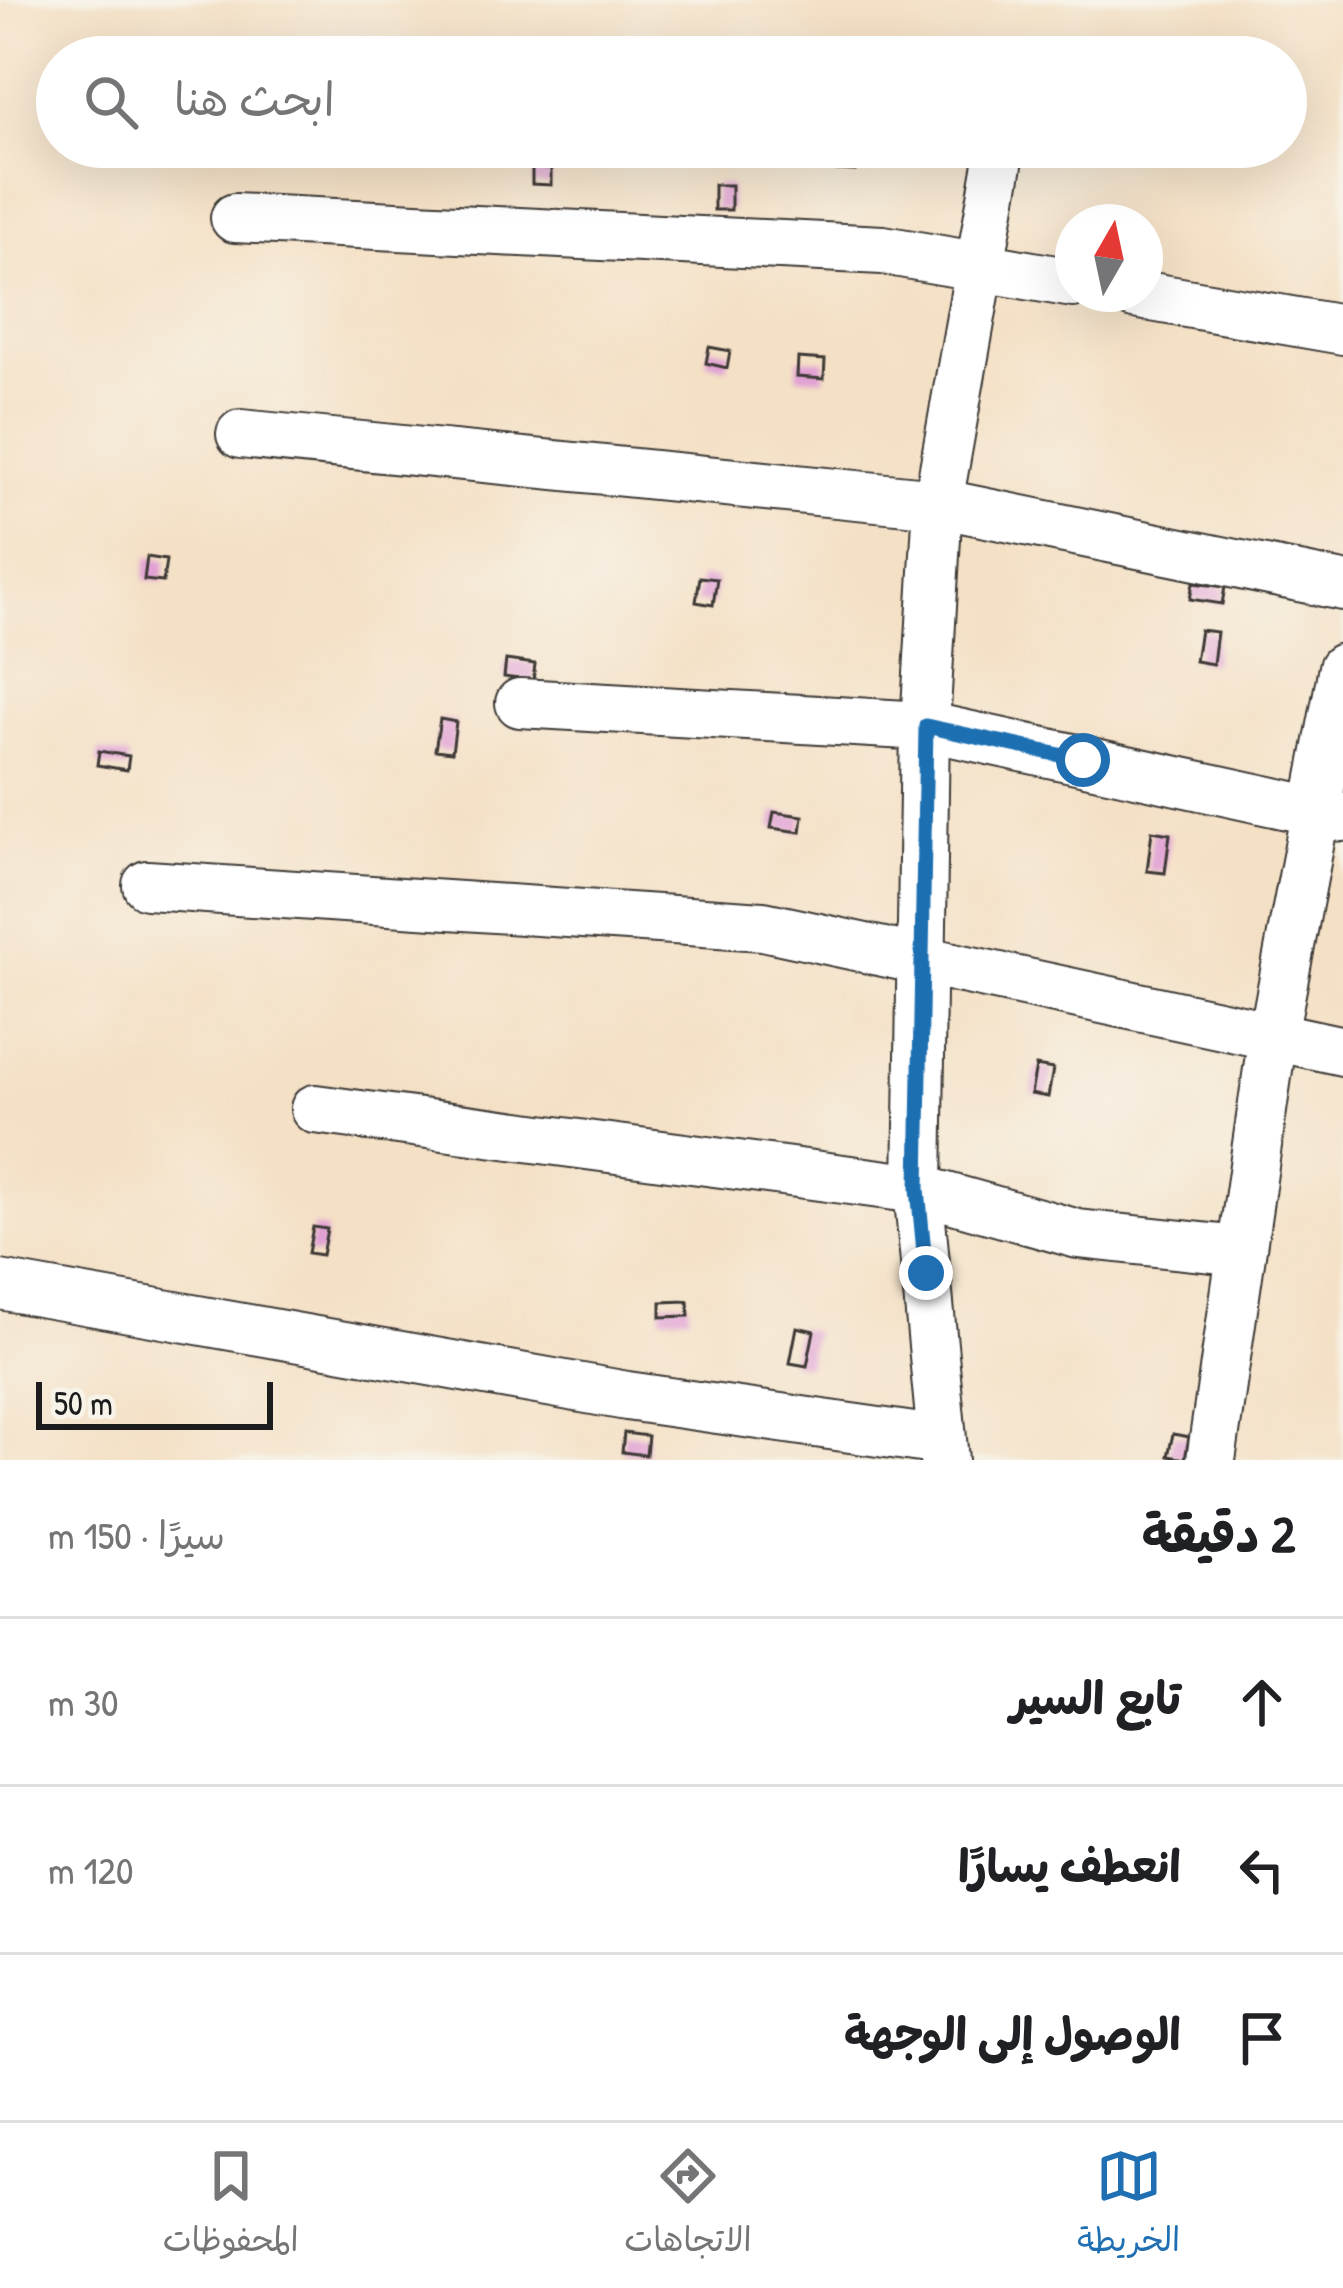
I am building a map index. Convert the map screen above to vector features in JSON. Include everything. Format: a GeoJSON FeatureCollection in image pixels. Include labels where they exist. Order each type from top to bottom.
{"type":"FeatureCollection","features":[{"type":"Feature","properties":{"kind":"street"},"geometry":{"type":"LineString","coordinates":[[0,1285],[943,1450],[918,1189],[926,726],[938,503],[996,168]]}},
{"type":"Feature","properties":{"kind":"street"},"geometry":{"type":"LineString","coordinates":[[235,218],[883,250],[1055,281]]}},
{"type":"Feature","properties":{"kind":"street"},"geometry":{"type":"LineString","coordinates":[[1163,299],[1343,331]]}},
{"type":"Feature","properties":{"kind":"street"},"geometry":{"type":"LineString","coordinates":[[241,434],[938,503],[1343,586]]}},
{"type":"Feature","properties":{"kind":"street"},"geometry":{"type":"LineString","coordinates":[[1211,1460],[1273,1035],[1329,814],[1343,668]]}},
{"type":"Feature","properties":{"kind":"street"},"geometry":{"type":"LineString","coordinates":[[520,703],[926,726],[1329,814]]}},
{"type":"Feature","properties":{"kind":"street"},"geometry":{"type":"LineString","coordinates":[[146,886],[763,926],[1343,1052]]}},
{"type":"Feature","properties":{"kind":"street"},"geometry":{"type":"LineString","coordinates":[[315,1109],[918,1189],[1078,1234],[1241,1251]]}},
{"type":"Feature","properties":{"kind":"building"},"geometry":{"type":"Polygon","coordinates":[[[532,168],[551,168],[551,185],[532,184],[532,168]]]}},
{"type":"Feature","properties":{"kind":"building"},"geometry":{"type":"Polygon","coordinates":[[[714,185],[731,185],[731,210],[714,210],[714,185]]]}},
{"type":"Feature","properties":{"kind":"building"},"geometry":{"type":"Polygon","coordinates":[[[709,347],[730,351],[727,368],[706,363],[709,347]]]}},
{"type":"Feature","properties":{"kind":"building"},"geometry":{"type":"Polygon","coordinates":[[[798,358],[825,360],[824,379],[797,377],[798,358]]]}},
{"type":"Feature","properties":{"kind":"building"},"geometry":{"type":"Polygon","coordinates":[[[147,557],[166,560],[163,582],[144,580],[147,557]]]}},
{"type":"Feature","properties":{"kind":"building"},"geometry":{"type":"Polygon","coordinates":[[[700,577],[717,579],[713,605],[696,602],[700,577]]]}},
{"type":"Feature","properties":{"kind":"building"},"geometry":{"type":"Polygon","coordinates":[[[1193,583],[1225,587],[1222,604],[1190,599],[1193,583]]]}},
{"type":"Feature","properties":{"kind":"building"},"geometry":{"type":"Polygon","coordinates":[[[1200,630],[1217,632],[1213,664],[1195,661],[1200,630]]]}},
{"type":"Feature","properties":{"kind":"building"},"geometry":{"type":"Polygon","coordinates":[[[506,660],[535,664],[533,681],[504,677],[506,660]]]}},
{"type":"Feature","properties":{"kind":"building"},"geometry":{"type":"Polygon","coordinates":[[[440,719],[456,722],[452,752],[435,750],[440,719]]]}},
{"type":"Feature","properties":{"kind":"building"},"geometry":{"type":"Polygon","coordinates":[[[99,751],[129,756],[127,770],[97,765],[99,751]]]}},
{"type":"Feature","properties":{"kind":"building"},"geometry":{"type":"Polygon","coordinates":[[[774,812],[803,816],[801,832],[771,828],[774,812]]]}},
{"type":"Feature","properties":{"kind":"building"},"geometry":{"type":"Polygon","coordinates":[[[1152,831],[1170,834],[1165,873],[1147,871],[1152,831]]]}},
{"type":"Feature","properties":{"kind":"building"},"geometry":{"type":"Polygon","coordinates":[[[1036,1066],[1053,1069],[1048,1097],[1031,1094],[1036,1066]]]}},
{"type":"Feature","properties":{"kind":"building"},"geometry":{"type":"Polygon","coordinates":[[[313,1227],[327,1229],[322,1255],[308,1253],[313,1227]]]}},
{"type":"Feature","properties":{"kind":"building"},"geometry":{"type":"Polygon","coordinates":[[[688,1301],[689,1316],[661,1317],[661,1302],[688,1301]]]}},
{"type":"Feature","properties":{"kind":"building"},"geometry":{"type":"Polygon","coordinates":[[[797,1327],[814,1331],[807,1366],[790,1363],[797,1327]]]}},
{"type":"Feature","properties":{"kind":"building"},"geometry":{"type":"Polygon","coordinates":[[[624,1433],[648,1436],[646,1455],[622,1452],[624,1433]]]}},
{"type":"Feature","properties":{"kind":"building"},"geometry":{"type":"Polygon","coordinates":[[[1173,1434],[1189,1437],[1185,1459],[1168,1456],[1173,1434]]]}},
{"type":"Feature","properties":{"kind":"route"},"geometry":{"type":"LineString","coordinates":[[926,1273],[918,1189],[926,726],[1083,760]]}}]}
